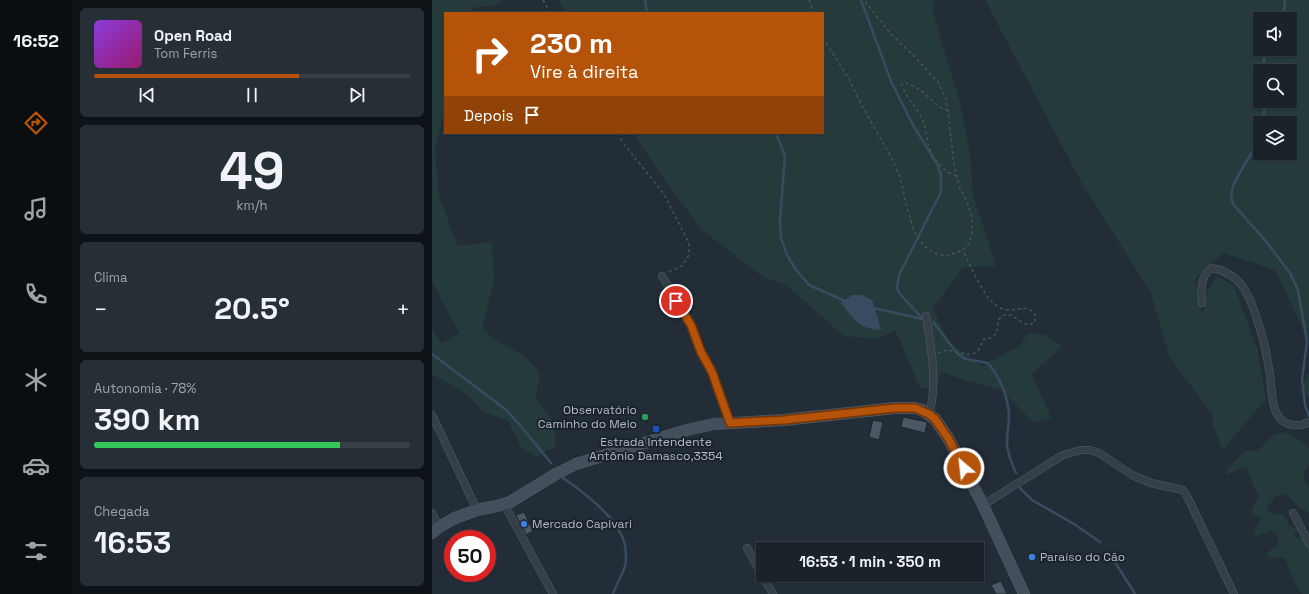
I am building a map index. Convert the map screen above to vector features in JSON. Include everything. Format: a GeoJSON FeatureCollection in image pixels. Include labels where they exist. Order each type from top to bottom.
{"type":"FeatureCollection","features":[{"type":"Feature","properties":{"kind":"main road"},"geometry":{"type":"LineString","coordinates":[[436,530],[456,518],[477,510],[504,504],[521,496],[556,474],[583,461],[626,450],[702,426],[784,420],[905,407],[915,408],[929,414],[935,419],[948,438],[983,505],[1024,594]]}},
{"type":"Feature","properties":{"kind":"street"},"geometry":{"type":"LineString","coordinates":[[1202,303],[1202,281],[1207,272],[1212,268],[1220,269],[1232,276],[1242,286],[1253,308],[1265,347],[1274,407],[1277,415],[1282,421],[1291,425],[1308,425]]}},
{"type":"Feature","properties":{"kind":"street"},"geometry":{"type":"LineString","coordinates":[[662,276],[691,325],[701,352],[712,372],[730,423]]}},
{"type":"Feature","properties":{"kind":"street"},"geometry":{"type":"LineString","coordinates":[[926,316],[932,358],[933,395],[929,414]]}},
{"type":"Feature","properties":{"kind":"street"},"geometry":{"type":"LineString","coordinates":[[432,414],[477,510]]}},
{"type":"Feature","properties":{"kind":"street"},"geometry":{"type":"LineString","coordinates":[[983,505],[1063,455],[1081,450],[1099,452],[1132,475],[1151,483],[1183,490],[1234,594]]}},
{"type":"Feature","properties":{"kind":"street"},"geometry":{"type":"LineString","coordinates":[[504,504],[553,594]]}},
{"type":"Feature","properties":{"kind":"street"},"geometry":{"type":"LineString","coordinates":[[432,513],[436,530]]}},
{"type":"Feature","properties":{"kind":"street"},"geometry":{"type":"LineString","coordinates":[[1292,514],[1309,544]]}},
{"type":"Feature","properties":{"kind":"street"},"geometry":{"type":"LineString","coordinates":[[748,548],[773,594]]}},
{"type":"Feature","properties":{"kind":"path"},"geometry":{"type":"LineString","coordinates":[[544,0],[550,12]]}},
{"type":"Feature","properties":{"kind":"path"},"geometry":{"type":"LineString","coordinates":[[809,0],[814,12]]}},
{"type":"Feature","properties":{"kind":"path"},"geometry":{"type":"LineString","coordinates":[[824,40],[849,79],[891,158],[900,177],[913,228],[918,238],[934,253],[947,256],[963,250],[968,244],[972,233],[972,218],[954,166],[946,99],[938,82],[890,33],[864,0]]}},
{"type":"Feature","properties":{"kind":"path"},"geometry":{"type":"LineString","coordinates":[[948,110],[941,108],[923,92],[913,86],[906,83],[902,84],[902,89],[915,106],[926,127],[930,149],[943,167],[957,177]]}},
{"type":"Feature","properties":{"kind":"path"},"geometry":{"type":"LineString","coordinates":[[618,134],[623,143],[664,194],[689,243],[689,255],[682,266],[662,276]]}},
{"type":"Feature","properties":{"kind":"path"},"geometry":{"type":"LineString","coordinates":[[932,358],[940,352],[948,350],[971,355],[978,352],[984,339],[990,338],[997,333],[998,320],[1004,315],[1011,315],[1028,325],[1035,322],[1036,316],[1032,310],[1024,308],[1007,310],[995,305],[982,288],[963,250]]}},
{"type":"Feature","properties":{"kind":"green space"},"geometry":{"type":"Polygon","coordinates":[[[432,0],[503,0],[497,5],[472,8],[470,12],[444,12],[444,113],[435,147],[439,196],[458,246],[492,242],[494,282],[482,327],[495,340],[522,354],[540,372],[536,398],[555,424],[555,447],[536,457],[521,447],[508,421],[484,412],[466,394],[432,374],[432,329],[442,343],[459,333],[432,282],[432,0]]]}},
{"type":"Feature","properties":{"kind":"green space"},"geometry":{"type":"Polygon","coordinates":[[[559,0],[935,0],[932,9],[960,102],[970,154],[973,195],[996,266],[963,268],[933,308],[949,342],[982,366],[1020,346],[1028,333],[1045,335],[1062,346],[1032,374],[1051,418],[1033,422],[1001,390],[941,372],[936,389],[920,388],[895,330],[876,339],[844,336],[786,285],[763,277],[702,230],[661,175],[634,134],[824,134],[824,12],[565,12],[559,0]]]}},
{"type":"Feature","properties":{"kind":"green space"},"geometry":{"type":"Polygon","coordinates":[[[985,0],[1309,0],[1309,341],[1275,270],[1223,253],[1195,279],[1203,316],[1207,291],[1217,276],[1234,286],[1257,348],[1266,399],[1223,450],[1212,424],[1213,416],[1169,356],[1151,293],[1081,182],[985,0]]]}},
{"type":"Feature","properties":{"kind":"green space"},"geometry":{"type":"Polygon","coordinates":[[[1309,373],[1309,397],[1300,391],[1309,373]]]}},
{"type":"Feature","properties":{"kind":"green space"},"geometry":{"type":"Polygon","coordinates":[[[1281,432],[1289,434],[1303,442],[1309,448],[1309,466],[1305,469],[1303,479],[1309,486],[1309,513],[1299,508],[1286,494],[1275,496],[1266,510],[1272,513],[1284,515],[1289,525],[1298,530],[1292,537],[1307,537],[1309,541],[1309,594],[1302,594],[1294,582],[1285,558],[1268,557],[1267,553],[1277,545],[1278,537],[1271,530],[1257,536],[1253,531],[1262,518],[1252,515],[1252,509],[1259,497],[1246,468],[1241,468],[1227,475],[1226,472],[1236,459],[1246,451],[1258,451],[1271,437],[1281,432]]]}},
{"type":"Feature","properties":{"kind":"water"},"geometry":{"type":"Polygon","coordinates":[[[852,295],[862,295],[872,300],[881,330],[862,325],[849,313],[841,303],[852,295]]]}},
{"type":"Feature","properties":{"kind":"building"},"geometry":{"type":"Polygon","coordinates":[[[903,417],[927,422],[925,433],[901,427],[903,417]]]}},
{"type":"Feature","properties":{"kind":"building"},"geometry":{"type":"Polygon","coordinates":[[[873,420],[883,422],[879,440],[869,437],[873,420]]]}},
{"type":"Feature","properties":{"kind":"building","name":"Mercado Capivari"},"geometry":{"type":"Polygon","coordinates":[[[524,512],[533,531],[526,535],[516,515],[524,512]]]}},
{"type":"Feature","properties":{"kind":"building","name":"Paraíso do Cão"},"geometry":{"type":"Polygon","coordinates":[[[1035,553],[1038,558],[1029,562],[1026,557],[1035,553]]]}},
{"type":"Feature","properties":{"kind":"building"},"geometry":{"type":"Polygon","coordinates":[[[1001,581],[1007,594],[996,594],[991,585],[1001,581]]]}},
{"type":"Feature","properties":{"kind":"waterway"},"geometry":{"type":"LineString","coordinates":[[645,0],[647,12]]}},
{"type":"Feature","properties":{"kind":"waterway"},"geometry":{"type":"LineString","coordinates":[[861,0],[891,81],[913,125],[937,164],[941,175],[941,192],[899,275],[897,288],[899,293],[923,319]]}},
{"type":"Feature","properties":{"kind":"waterway"},"geometry":{"type":"LineString","coordinates":[[1283,12],[1285,0]]}},
{"type":"Feature","properties":{"kind":"waterway"},"geometry":{"type":"LineString","coordinates":[[1263,64],[1265,56]]}},
{"type":"Feature","properties":{"kind":"waterway"},"geometry":{"type":"LineString","coordinates":[[1263,116],[1265,108]]}},
{"type":"Feature","properties":{"kind":"waterway"},"geometry":{"type":"LineString","coordinates":[[776,134],[785,156],[780,220],[781,238],[787,255],[796,270],[809,285],[845,301]]}},
{"type":"Feature","properties":{"kind":"waterway"},"geometry":{"type":"LineString","coordinates":[[1253,150],[1234,183],[1231,196],[1233,204],[1264,239],[1290,273],[1298,290],[1307,342],[1302,379],[1305,405],[1309,416]]}},
{"type":"Feature","properties":{"kind":"waterway"},"geometry":{"type":"LineString","coordinates":[[873,308],[923,319]]}},
{"type":"Feature","properties":{"kind":"waterway"},"geometry":{"type":"LineString","coordinates":[[933,322],[957,353],[965,359],[988,363],[996,374],[1007,401],[1009,418],[1007,443],[1010,458],[1016,473]]}},
{"type":"Feature","properties":{"kind":"waterway"},"geometry":{"type":"LineString","coordinates":[[432,354],[505,409],[551,463]]}},
{"type":"Feature","properties":{"kind":"waterway"},"geometry":{"type":"LineString","coordinates":[[563,478],[579,489],[604,511],[622,536],[624,541],[626,564],[613,594]]}},
{"type":"Feature","properties":{"kind":"waterway"},"geometry":{"type":"LineString","coordinates":[[1020,488],[1032,500],[1074,524],[1100,542]]}},
{"type":"Feature","properties":{"kind":"waterway"},"geometry":{"type":"LineString","coordinates":[[1113,559],[1135,594]]}},
{"type":"Feature","properties":{"kind":"place","name":"Observatório Caminho do Meio"},"geometry":{"type":"Point","coordinates":[645,417]}},
{"type":"Feature","properties":{"kind":"place","name":"Estrada Intendente Antônio Damasco,3354"},"geometry":{"type":"Point","coordinates":[656,429]}},
{"type":"Feature","properties":{"kind":"place","name":"Mercado Capivari"},"geometry":{"type":"Point","coordinates":[524,524]}},
{"type":"Feature","properties":{"kind":"place","name":"Paraíso do Cão"},"geometry":{"type":"Point","coordinates":[1032,557]}},
{"type":"Feature","properties":{"kind":"route"},"geometry":{"type":"LineString","coordinates":[[676,301],[691,325],[701,352],[708,362],[730,423],[784,420],[905,407],[915,408],[929,414],[940,425],[964,468]]}}]}
